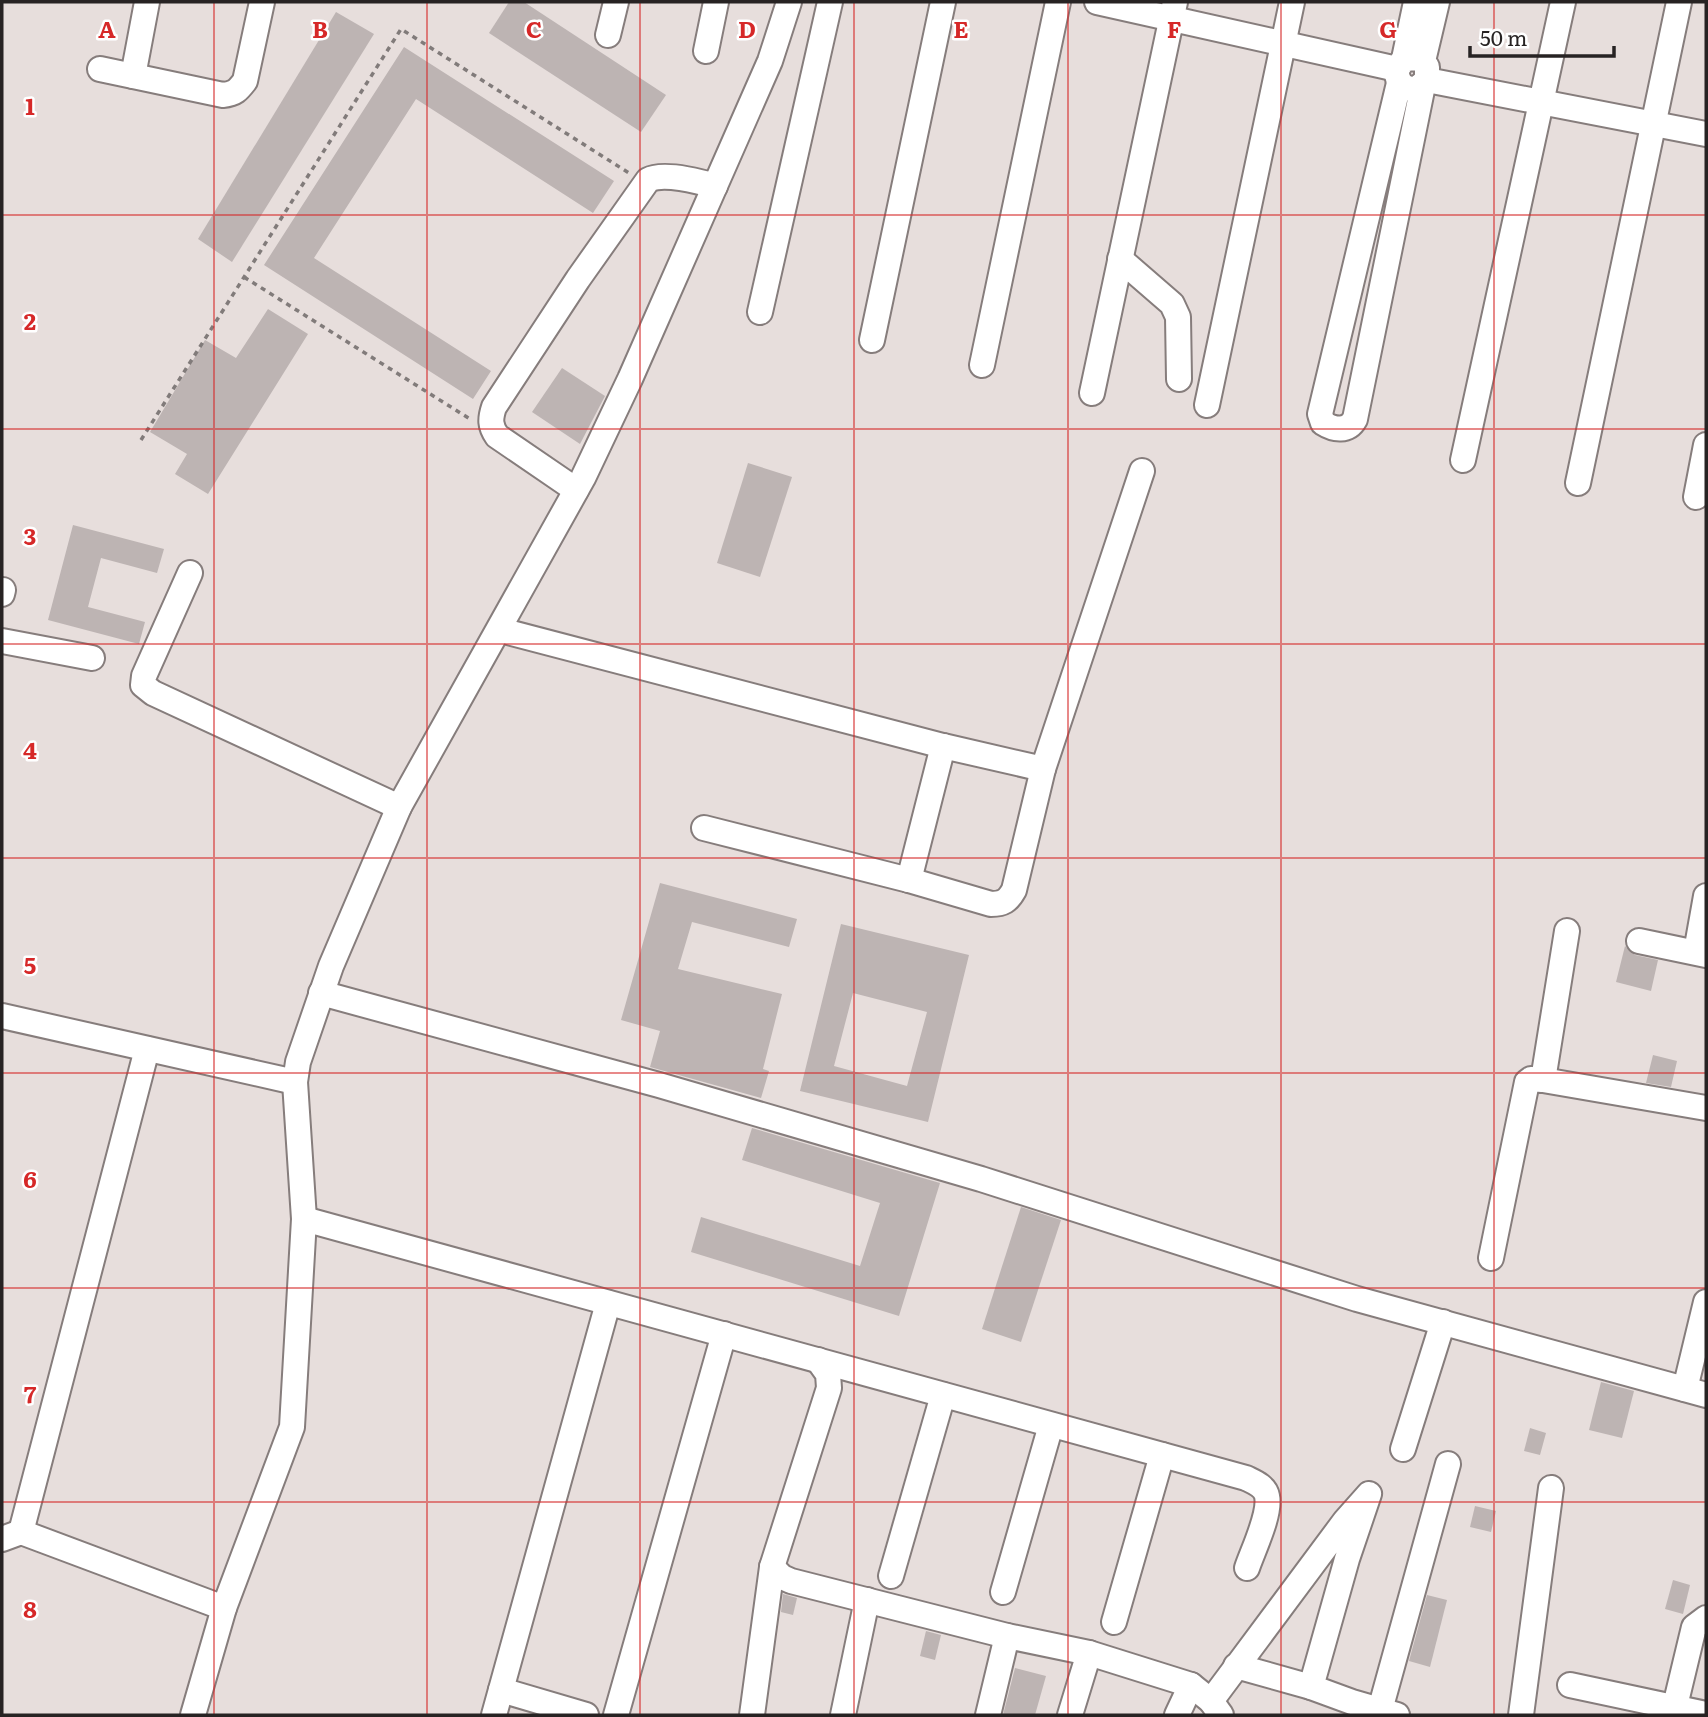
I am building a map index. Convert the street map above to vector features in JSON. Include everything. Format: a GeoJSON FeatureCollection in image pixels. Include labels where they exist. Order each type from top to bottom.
{"type":"FeatureCollection","features":[{"type":"Feature","properties":{"kind":"street"},"geometry":{"type":"LineString","coordinates":[[133,76],[147,2]]}},
{"type":"Feature","properties":{"kind":"street"},"geometry":{"type":"LineString","coordinates":[[100,69],[223,95],[237,91],[245,81],[262,2]]}},
{"type":"Feature","properties":{"kind":"street"},"geometry":{"type":"LineString","coordinates":[[608,35],[615,2]]}},
{"type":"Feature","properties":{"kind":"street"},"geometry":{"type":"LineString","coordinates":[[706,51],[716,2]]}},
{"type":"Feature","properties":{"kind":"street"},"geometry":{"type":"LineString","coordinates":[[193,1715],[224,1608],[292,1427],[304,1219],[295,1082],[298,1062],[321,993],[399,807],[576,491],[630,379],[770,61],[789,2]]}},
{"type":"Feature","properties":{"kind":"street"},"geometry":{"type":"LineString","coordinates":[[760,312],[830,2]]}},
{"type":"Feature","properties":{"kind":"street"},"geometry":{"type":"LineString","coordinates":[[872,340],[943,2]]}},
{"type":"Feature","properties":{"kind":"street"},"geometry":{"type":"LineString","coordinates":[[982,365],[1058,2]]}},
{"type":"Feature","properties":{"kind":"street"},"geometry":{"type":"LineString","coordinates":[[1097,2],[1173,10],[1282,44],[1541,102],[1706,134]]}},
{"type":"Feature","properties":{"kind":"street"},"geometry":{"type":"LineString","coordinates":[[1207,405],[1292,2]]}},
{"type":"Feature","properties":{"kind":"street"},"geometry":{"type":"LineString","coordinates":[[1416,2],[1412,73],[1355,419],[1350,426],[1340,429],[1323,423],[1320,414],[1412,73],[1437,2]]}},
{"type":"Feature","properties":{"kind":"street"},"geometry":{"type":"LineString","coordinates":[[1463,460],[1563,2]]}},
{"type":"Feature","properties":{"kind":"street"},"geometry":{"type":"LineString","coordinates":[[1578,484],[1679,2]]}},
{"type":"Feature","properties":{"kind":"street"},"geometry":{"type":"LineString","coordinates":[[1092,393],[1173,10]]}},
{"type":"Feature","properties":{"kind":"street"},"geometry":{"type":"LineString","coordinates":[[576,491],[502,439],[492,429],[490,419],[494,407],[578,279],[651,178],[696,181],[715,186]]}},
{"type":"Feature","properties":{"kind":"street"},"geometry":{"type":"LineString","coordinates":[[1120,259],[1171,304],[1178,317],[1179,379]]}},
{"type":"Feature","properties":{"kind":"street"},"geometry":{"type":"LineString","coordinates":[[1696,497],[1706,446]]}},
{"type":"Feature","properties":{"kind":"street"},"geometry":{"type":"LineString","coordinates":[[704,828],[909,880],[991,904],[1001,904],[1009,899],[1014,890],[1043,769],[1142,471]]}},
{"type":"Feature","properties":{"kind":"street"},"geometry":{"type":"LineString","coordinates":[[190,573],[144,676],[144,685],[153,693],[399,807]]}},
{"type":"Feature","properties":{"kind":"street"},"geometry":{"type":"LineString","coordinates":[[500,630],[943,746],[1043,769]]}},
{"type":"Feature","properties":{"kind":"street"},"geometry":{"type":"LineString","coordinates":[[2,641],[92,658]]}},
{"type":"Feature","properties":{"kind":"street"},"geometry":{"type":"LineString","coordinates":[[909,880],[943,746]]}},
{"type":"Feature","properties":{"kind":"street"},"geometry":{"type":"LineString","coordinates":[[1639,941],[1701,953],[1706,897]]}},
{"type":"Feature","properties":{"kind":"street"},"geometry":{"type":"LineString","coordinates":[[1543,1080],[1567,931]]}},
{"type":"Feature","properties":{"kind":"street"},"geometry":{"type":"LineString","coordinates":[[321,993],[659,1085],[968,1175],[1357,1299],[1695,1392],[1706,1302]]}},
{"type":"Feature","properties":{"kind":"street"},"geometry":{"type":"LineString","coordinates":[[3,1023],[147,1049],[295,1082]]}},
{"type":"Feature","properties":{"kind":"street"},"geometry":{"type":"LineString","coordinates":[[147,1049],[12,1536],[224,1608]]}},
{"type":"Feature","properties":{"kind":"street"},"geometry":{"type":"LineString","coordinates":[[1491,1258],[1525,1084],[1531,1079],[1706,1108]]}},
{"type":"Feature","properties":{"kind":"street"},"geometry":{"type":"LineString","coordinates":[[304,1219],[1246,1478],[1259,1484],[1267,1494],[1267,1512],[1247,1568]]}},
{"type":"Feature","properties":{"kind":"street"},"geometry":{"type":"LineString","coordinates":[[494,1715],[608,1303]]}},
{"type":"Feature","properties":{"kind":"street"},"geometry":{"type":"LineString","coordinates":[[1403,1449],[1443,1322]]}},
{"type":"Feature","properties":{"kind":"street"},"geometry":{"type":"LineString","coordinates":[[616,1715],[724,1334]]}},
{"type":"Feature","properties":{"kind":"street"},"geometry":{"type":"LineString","coordinates":[[752,1715],[772,1567],[829,1388],[828,1374],[818,1360]]}},
{"type":"Feature","properties":{"kind":"street"},"geometry":{"type":"LineString","coordinates":[[891,1576],[943,1395]]}},
{"type":"Feature","properties":{"kind":"street"},"geometry":{"type":"LineString","coordinates":[[1003,1592],[1051,1424]]}},
{"type":"Feature","properties":{"kind":"street"},"geometry":{"type":"LineString","coordinates":[[1114,1622],[1162,1455]]}},
{"type":"Feature","properties":{"kind":"street"},"geometry":{"type":"LineString","coordinates":[[1236,1666],[1311,1687],[1349,1709],[1389,1712],[1448,1464]]}},
{"type":"Feature","properties":{"kind":"street"},"geometry":{"type":"LineString","coordinates":[[1521,1715],[1551,1488]]}},
{"type":"Feature","properties":{"kind":"street"},"geometry":{"type":"LineString","coordinates":[[772,1567],[782,1577],[791,1581],[1007,1636],[1089,1653],[1191,1685],[1216,1708],[1236,1666],[1368,1494],[1311,1687]]}},
{"type":"Feature","properties":{"kind":"street"},"geometry":{"type":"LineString","coordinates":[[843,1715],[867,1600]]}},
{"type":"Feature","properties":{"kind":"street"},"geometry":{"type":"LineString","coordinates":[[1570,1685],[1687,1710],[1694,1627],[1706,1618]]}},
{"type":"Feature","properties":{"kind":"street"},"geometry":{"type":"LineString","coordinates":[[988,1715],[1007,1636]]}},
{"type":"Feature","properties":{"kind":"street"},"geometry":{"type":"LineString","coordinates":[[1070,1715],[1089,1653]]}},
{"type":"Feature","properties":{"kind":"street"},"geometry":{"type":"LineString","coordinates":[[1177,1715],[1191,1685]]}},
{"type":"Feature","properties":{"kind":"street"},"geometry":{"type":"LineString","coordinates":[[501,1690],[586,1715]]}},
{"type":"Feature","properties":{"kind":"path"},"geometry":{"type":"LineString","coordinates":[[141,440],[401,29],[645,184]]}},
{"type":"Feature","properties":{"kind":"path"},"geometry":{"type":"LineString","coordinates":[[244,277],[502,439]]}},
{"type":"Feature","properties":{"kind":"building"},"geometry":{"type":"Polygon","coordinates":[[[509,2],[524,2],[666,95],[641,132],[489,33],[509,2]]]}},
{"type":"Feature","properties":{"kind":"building"},"geometry":{"type":"Polygon","coordinates":[[[336,12],[374,34],[232,262],[198,239],[336,12]]]}},
{"type":"Feature","properties":{"kind":"building"},"geometry":{"type":"Polygon","coordinates":[[[404,47],[614,181],[593,213],[416,99],[314,258],[491,371],[473,399],[264,265],[404,47]]]}},
{"type":"Feature","properties":{"kind":"building"},"geometry":{"type":"Polygon","coordinates":[[[268,309],[308,334],[208,494],[175,474],[187,454],[150,432],[205,340],[236,358],[268,309]]]}},
{"type":"Feature","properties":{"kind":"building"},"geometry":{"type":"Polygon","coordinates":[[[562,368],[605,396],[580,444],[532,412],[562,368]]]}},
{"type":"Feature","properties":{"kind":"building"},"geometry":{"type":"Polygon","coordinates":[[[748,463],[792,477],[760,577],[717,563],[748,463]]]}},
{"type":"Feature","properties":{"kind":"building"},"geometry":{"type":"Polygon","coordinates":[[[73,525],[164,549],[157,573],[101,558],[88,607],[145,622],[139,644],[48,620],[73,525]]]}},
{"type":"Feature","properties":{"kind":"building"},"geometry":{"type":"Polygon","coordinates":[[[660,883],[797,919],[789,947],[692,922],[678,969],[782,994],[763,1069],[769,1071],[761,1098],[650,1067],[660,1031],[621,1020],[660,883]]]}},
{"type":"Feature","properties":{"kind":"building"},"geometry":{"type":"Polygon","coordinates":[[[841,924],[969,955],[928,1122],[800,1091],[841,924]],[[853,993],[834,1066],[907,1086],[927,1012],[853,993]]]}},
{"type":"Feature","properties":{"kind":"building"},"geometry":{"type":"Polygon","coordinates":[[[1625,946],[1635,955],[1658,960],[1651,991],[1616,982],[1625,946]]]}},
{"type":"Feature","properties":{"kind":"building"},"geometry":{"type":"Polygon","coordinates":[[[1653,1055],[1677,1061],[1671,1087],[1646,1083],[1653,1055]]]}},
{"type":"Feature","properties":{"kind":"building"},"geometry":{"type":"Polygon","coordinates":[[[752,1128],[940,1183],[899,1316],[691,1252],[701,1217],[860,1266],[880,1203],[742,1160],[752,1128]]]}},
{"type":"Feature","properties":{"kind":"building"},"geometry":{"type":"Polygon","coordinates":[[[1021,1207],[1061,1220],[1021,1342],[982,1329],[1021,1207]]]}},
{"type":"Feature","properties":{"kind":"building"},"geometry":{"type":"Polygon","coordinates":[[[1601,1382],[1634,1391],[1622,1438],[1589,1430],[1601,1382]]]}},
{"type":"Feature","properties":{"kind":"building"},"geometry":{"type":"Polygon","coordinates":[[[1530,1428],[1546,1433],[1540,1455],[1524,1451],[1530,1428]]]}},
{"type":"Feature","properties":{"kind":"building"},"geometry":{"type":"Polygon","coordinates":[[[1475,1506],[1496,1511],[1491,1532],[1470,1527],[1475,1506]]]}},
{"type":"Feature","properties":{"kind":"building"},"geometry":{"type":"Polygon","coordinates":[[[1673,1580],[1690,1585],[1683,1614],[1665,1609],[1673,1580]]]}},
{"type":"Feature","properties":{"kind":"building"},"geometry":{"type":"Polygon","coordinates":[[[783,1594],[797,1598],[793,1615],[781,1612],[783,1594]]]}},
{"type":"Feature","properties":{"kind":"building"},"geometry":{"type":"Polygon","coordinates":[[[1427,1595],[1447,1600],[1430,1667],[1409,1661],[1427,1595]]]}},
{"type":"Feature","properties":{"kind":"building"},"geometry":{"type":"Polygon","coordinates":[[[926,1631],[941,1635],[935,1660],[920,1656],[926,1631]]]}},
{"type":"Feature","properties":{"kind":"building"},"geometry":{"type":"Polygon","coordinates":[[[1015,1668],[1046,1676],[1035,1715],[1003,1715],[1015,1668]]]}}]}
